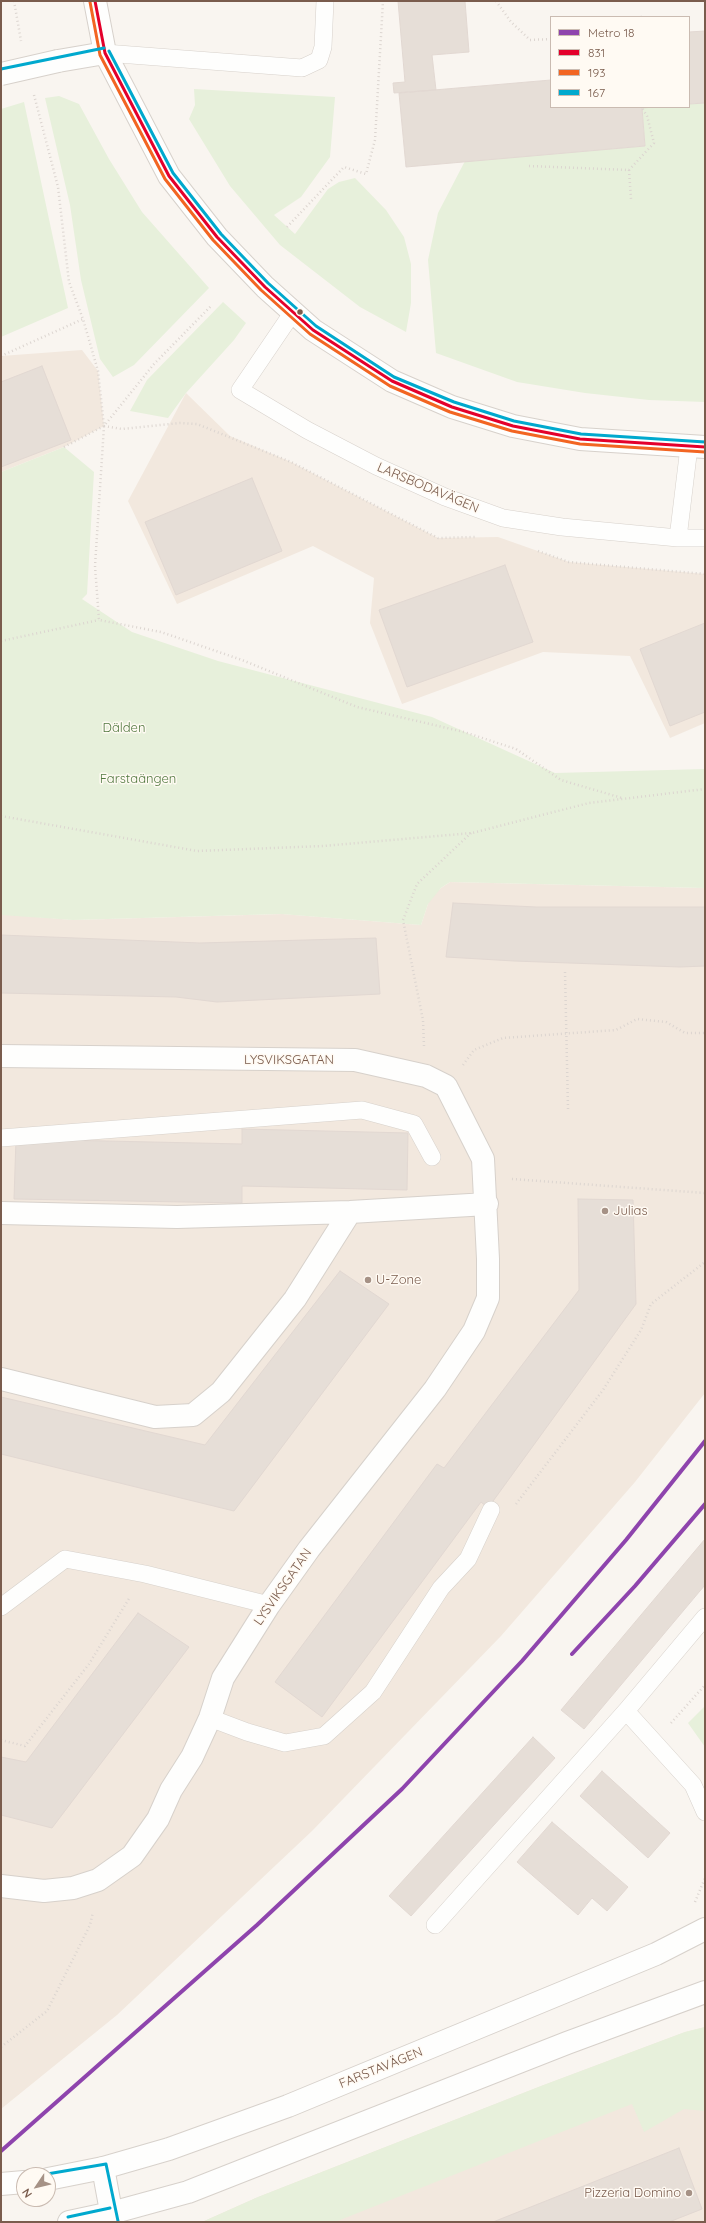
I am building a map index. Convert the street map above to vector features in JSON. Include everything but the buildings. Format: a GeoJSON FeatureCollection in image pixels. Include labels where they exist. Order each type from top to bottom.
{"type":"FeatureCollection","features":[{"type":"Feature","properties":{"kind":"street"},"geometry":{"type":"LineString","coordinates":[[95,1],[105,53],[169,176],[217,237],[265,287],[313,330],[392,381],[452,407],[513,426],[580,439],[697,447]]}},
{"type":"Feature","properties":{"kind":"street"},"geometry":{"type":"LineString","coordinates":[[1,74],[58,61],[105,53]]}},
{"type":"Feature","properties":{"kind":"street","name":"LYSVIKSGATAN"},"geometry":{"type":"LineString","coordinates":[[1,1056],[355,1060],[426,1076],[446,1086],[460,1109],[483,1159],[486,1204],[488,1298],[474,1332],[435,1389],[309,1549],[269,1605],[223,1678],[210,1718],[192,1757],[171,1790],[158,1819],[132,1856],[101,1878],[73,1888],[44,1891],[1,1886]]}},
{"type":"Feature","properties":{"kind":"street"},"geometry":{"type":"LineString","coordinates":[[1,1213],[177,1217],[350,1212],[486,1204]]}},
{"type":"Feature","properties":{"kind":"street"},"geometry":{"type":"LineString","coordinates":[[1,1379],[155,1417],[193,1415],[221,1392],[295,1299],[350,1212]]}},
{"type":"Feature","properties":{"kind":"street","name":"FARSTAVÄGEN"},"geometry":{"type":"LineString","coordinates":[[56,2177],[103,2168],[169,2149],[288,2106],[656,1954],[705,1929]]}},
{"type":"Feature","properties":{"kind":"street"},"geometry":{"type":"LineString","coordinates":[[705,1942],[705,1949]]}},
{"type":"Feature","properties":{"kind":"street"},"geometry":{"type":"LineString","coordinates":[[69,2222],[112,2218],[188,2192],[567,2043],[705,1992]]}},
{"type":"Feature","properties":{"kind":"street"},"geometry":{"type":"LineString","coordinates":[[103,2168],[112,2218]]}},
{"type":"Feature","properties":{"kind":"street"},"geometry":{"type":"LineString","coordinates":[[1,2184],[16,2183]]}},
{"type":"Feature","properties":{"kind":"lane"},"geometry":{"type":"LineString","coordinates":[[105,53],[302,68],[319,60],[323,47],[325,1]]}},
{"type":"Feature","properties":{"kind":"lane","name":"LARSBODAVÄGEN"},"geometry":{"type":"LineString","coordinates":[[293,312],[240,390],[307,430],[376,466],[444,497],[503,518],[562,527],[678,538],[705,538]]}},
{"type":"Feature","properties":{"kind":"lane"},"geometry":{"type":"LineString","coordinates":[[678,538],[697,447]]}},
{"type":"Feature","properties":{"kind":"lane"},"geometry":{"type":"LineString","coordinates":[[1,1138],[362,1110],[414,1124],[432,1157]]}},
{"type":"Feature","properties":{"kind":"lane"},"geometry":{"type":"LineString","coordinates":[[210,1718],[247,1732],[285,1743],[324,1736],[373,1692],[441,1588],[468,1559],[491,1510]]}},
{"type":"Feature","properties":{"kind":"lane"},"geometry":{"type":"LineString","coordinates":[[1,1607],[65,1559],[144,1574],[269,1605]]}},
{"type":"Feature","properties":{"kind":"lane"},"geometry":{"type":"LineString","coordinates":[[435,1925],[626,1711],[705,1617]]}},
{"type":"Feature","properties":{"kind":"lane"},"geometry":{"type":"LineString","coordinates":[[626,1711],[655,1741],[693,1785],[705,1812]]}},
{"type":"Feature","properties":{"kind":"path"},"geometry":{"type":"LineString","coordinates":[[14,1],[22,42]]}},
{"type":"Feature","properties":{"kind":"path"},"geometry":{"type":"LineString","coordinates":[[287,227],[344,167],[366,174],[375,140],[383,1]]}},
{"type":"Feature","properties":{"kind":"path"},"geometry":{"type":"LineString","coordinates":[[496,1],[511,22],[530,40],[550,39]]}},
{"type":"Feature","properties":{"kind":"path"},"geometry":{"type":"LineString","coordinates":[[32,89],[58,187],[69,282],[83,319],[98,371],[104,426],[95,566],[99,620]]}},
{"type":"Feature","properties":{"kind":"path"},"geometry":{"type":"LineString","coordinates":[[529,166],[628,170],[654,143],[647,116],[642,108]]}},
{"type":"Feature","properties":{"kind":"path"},"geometry":{"type":"LineString","coordinates":[[628,170],[631,199]]}},
{"type":"Feature","properties":{"kind":"path"},"geometry":{"type":"LineString","coordinates":[[64,447],[104,426],[154,364],[211,306]]}},
{"type":"Feature","properties":{"kind":"path"},"geometry":{"type":"LineString","coordinates":[[1,356],[83,319]]}},
{"type":"Feature","properties":{"kind":"path"},"geometry":{"type":"LineString","coordinates":[[104,426],[122,429],[180,423]]}},
{"type":"Feature","properties":{"kind":"path"},"geometry":{"type":"LineString","coordinates":[[1,641],[99,620],[161,632],[242,660],[357,707],[464,732],[516,749],[561,780],[622,798]]}},
{"type":"Feature","properties":{"kind":"path"},"geometry":{"type":"LineString","coordinates":[[1,816],[197,851],[323,846],[472,833],[589,803],[705,789]]}},
{"type":"Feature","properties":{"kind":"path"},"geometry":{"type":"LineString","coordinates":[[423,1020],[403,920],[418,884],[472,833]]}},
{"type":"Feature","properties":{"kind":"path"},"geometry":{"type":"LineString","coordinates":[[565,972],[568,1109]]}},
{"type":"Feature","properties":{"kind":"path"},"geometry":{"type":"LineString","coordinates":[[446,1086],[474,1050],[503,1038],[616,1030],[637,1020],[666,1022],[685,1033],[705,1033]]}},
{"type":"Feature","properties":{"kind":"path"},"geometry":{"type":"LineString","coordinates":[[484,1177],[705,1193]]}},
{"type":"Feature","properties":{"kind":"path"},"geometry":{"type":"LineString","coordinates":[[491,1510],[496,1505],[514,1507],[603,1390],[641,1330],[651,1304],[705,1262]]}},
{"type":"Feature","properties":{"kind":"path"},"geometry":{"type":"LineString","coordinates":[[1,1740],[25,1746],[89,1664],[144,1574]]}},
{"type":"Feature","properties":{"kind":"path"},"geometry":{"type":"LineString","coordinates":[[655,1741],[705,1685]]}},
{"type":"Feature","properties":{"kind":"path"},"geometry":{"type":"LineString","coordinates":[[1,2047],[47,2011],[90,1924],[101,1878]]}},
{"type":"Feature","properties":{"kind":"path"},"geometry":{"type":"LineString","coordinates":[[694,1904],[705,1878]]}},
{"type":"Feature","properties":{"kind":"shaded area"},"geometry":{"type":"Polygon","coordinates":[[[82,350],[98,371],[104,426],[64,447],[1,472],[1,356],[82,350]]]}},
{"type":"Feature","properties":{"kind":"shaded area"},"geometry":{"type":"Polygon","coordinates":[[[186,393],[230,436],[291,462],[438,538],[498,537],[569,562],[705,574],[705,723],[670,738],[630,656],[543,652],[402,704],[370,623],[374,578],[313,546],[177,604],[128,501],[186,393]]]}},
{"type":"Feature","properties":{"kind":"shaded area"},"geometry":{"type":"Polygon","coordinates":[[[450,882],[705,888],[705,1393],[635,1482],[501,1636],[312,1831],[117,2015],[1,2109],[1,914],[73,920],[282,914],[421,925],[431,895],[450,882]]]}},
{"type":"Feature","properties":{"kind":"shaded area"},"geometry":{"type":"Polygon","coordinates":[[[705,2027],[705,2222],[202,2222],[258,2197],[541,2086],[685,2032],[705,2027]]]}},
{"type":"Feature","properties":{"kind":"green space"},"geometry":{"type":"Polygon","coordinates":[[[194,89],[335,97],[330,157],[301,197],[274,215],[295,234],[328,189],[339,182],[355,178],[386,210],[404,237],[411,264],[411,303],[406,332],[360,307],[280,245],[230,186],[189,119],[195,105],[194,89]]]}},
{"type":"Feature","properties":{"kind":"green space"},"geometry":{"type":"Polygon","coordinates":[[[59,96],[79,104],[109,159],[142,212],[209,288],[134,365],[113,377],[100,359],[81,280],[70,205],[45,98],[59,96]]]}},
{"type":"Feature","properties":{"kind":"green space"},"geometry":{"type":"Polygon","coordinates":[[[24,102],[68,308],[1,337],[1,109],[24,102]]]}},
{"type":"Feature","properties":{"kind":"green space"},"geometry":{"type":"Polygon","coordinates":[[[705,103],[705,402],[649,400],[585,393],[517,382],[436,353],[428,260],[438,213],[465,161],[645,146],[642,108],[690,108],[690,104],[705,103]]]}},
{"type":"Feature","properties":{"kind":"green space"},"geometry":{"type":"Polygon","coordinates":[[[223,302],[246,323],[234,340],[186,393],[168,418],[130,411],[147,380],[223,302]]]}},
{"type":"Feature","properties":{"kind":"green space","name":"Farstaängen"},"geometry":{"type":"Polygon","coordinates":[[[64,447],[94,472],[87,594],[82,599],[132,632],[218,661],[432,717],[555,773],[705,769],[705,888],[450,882],[441,888],[428,904],[421,925],[281,914],[73,920],[1,915],[1,472],[64,447]]]}},
{"type":"Feature","properties":{"kind":"green space"},"geometry":{"type":"Polygon","coordinates":[[[705,1706],[705,1747],[688,1723],[705,1706]]]}},
{"type":"Feature","properties":{"kind":"green space"},"geometry":{"type":"Polygon","coordinates":[[[705,2027],[705,2111],[684,2109],[644,2132],[632,2104],[335,2222],[202,2222],[258,2197],[541,2086],[685,2032],[705,2027]]]}},
{"type":"Feature","properties":{"kind":"metro line","name":"18"},"geometry":{"type":"LineString","coordinates":[[1,2151],[257,1925],[402,1789],[522,1661],[626,1540],[705,1441]]}},
{"type":"Feature","properties":{"kind":"metro line","name":"18"},"geometry":{"type":"LineString","coordinates":[[572,1654],[635,1586],[705,1504]]}},
{"type":"Feature","properties":{"kind":"transit line","name":"831"},"geometry":{"type":"LineString","coordinates":[[95,1],[105,53],[169,176],[217,237],[265,287],[313,330],[392,381],[452,407],[513,426],[580,439],[705,447]]}},
{"type":"Feature","properties":{"kind":"transit line","name":"193"},"geometry":{"type":"LineString","coordinates":[[90,2],[100,55],[165,179],[213,240],[261,290],[310,334],[390,386],[450,412],[512,431],[580,444],[705,452]]}},
{"type":"Feature","properties":{"kind":"transit line","name":"167"},"geometry":{"type":"LineString","coordinates":[[1,69],[104,48]]}},
{"type":"Feature","properties":{"kind":"transit line","name":"167"},"geometry":{"type":"LineString","coordinates":[[109,51],[173,173],[221,234],[268,283],[316,326],[394,377],[454,402],[514,421],[581,434],[705,442]]}},
{"type":"Feature","properties":{"kind":"transit line","name":"167"},"geometry":{"type":"LineString","coordinates":[[56,2172],[106,2164],[118,2221]]}},
{"type":"Feature","properties":{"kind":"transit line","name":"167"},"geometry":{"type":"LineString","coordinates":[[68,2217],[110,2208]]}},
{"type":"Feature","properties":{"kind":"place","name":"Julias"},"geometry":{"type":"Point","coordinates":[605,1211]}},
{"type":"Feature","properties":{"kind":"place","name":"U-Zone"},"geometry":{"type":"Point","coordinates":[368,1280]}},
{"type":"Feature","properties":{"kind":"place","name":"Pizzeria Domino"},"geometry":{"type":"Point","coordinates":[689,2193]}},
{"type":"Feature","properties":{"kind":"park label","name":"Dälden"},"geometry":{"type":"Point","coordinates":[124,728]}}]}
